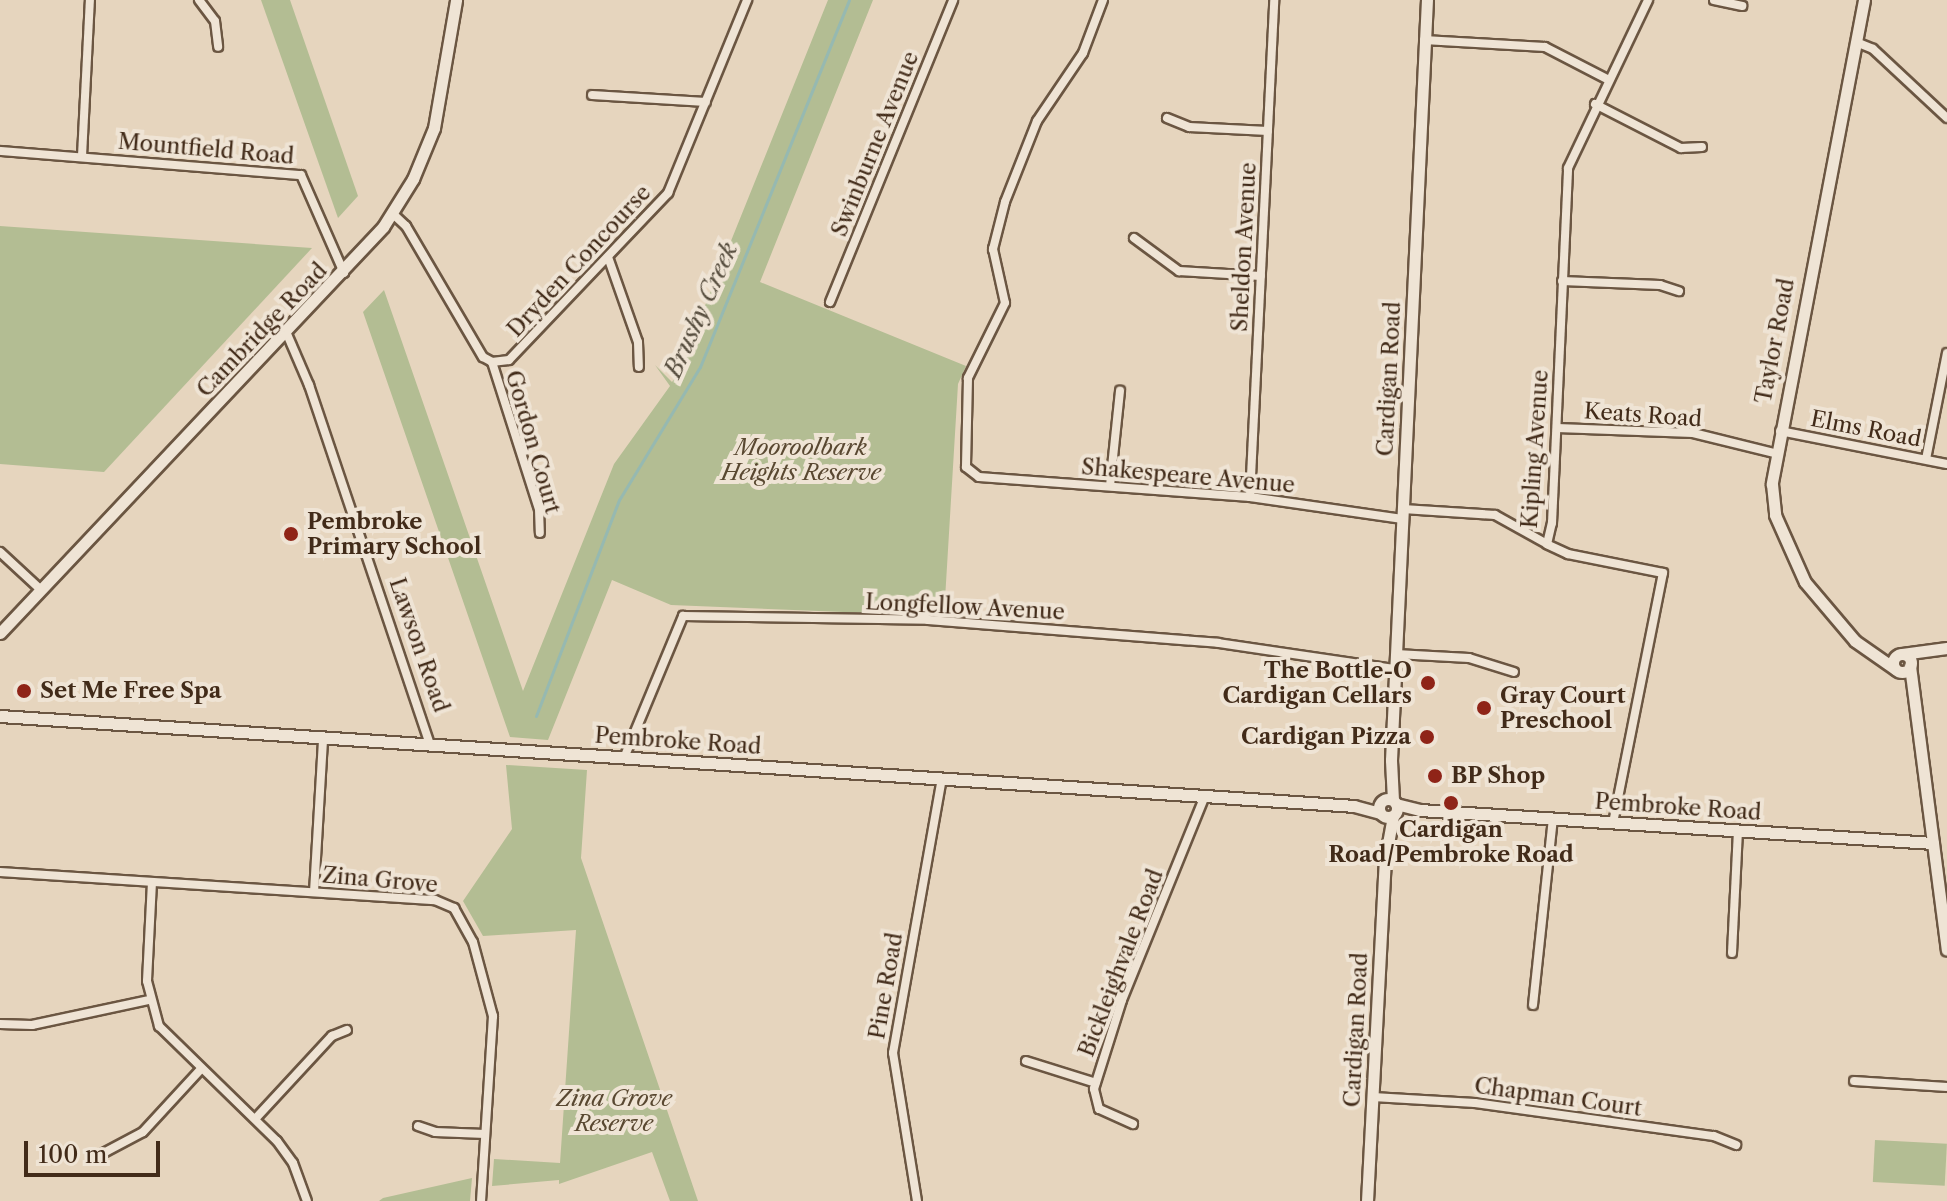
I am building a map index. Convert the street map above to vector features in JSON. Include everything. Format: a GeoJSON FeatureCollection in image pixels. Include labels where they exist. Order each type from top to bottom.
{"type":"FeatureCollection","features":[{"type":"Feature","properties":{"kind":"street"},"geometry":{"type":"LineString","coordinates":[[82,156],[90,0]]}},
{"type":"Feature","properties":{"kind":"street"},"geometry":{"type":"LineString","coordinates":[[199,0],[215,21],[218,47]]}},
{"type":"Feature","properties":{"kind":"street","name":"Cambridge Road"},"geometry":{"type":"LineString","coordinates":[[0,633],[344,273],[392,213],[434,128],[456,0]]}},
{"type":"Feature","properties":{"kind":"street","name":"Dryden Concourse"},"geometry":{"type":"LineString","coordinates":[[492,362],[514,356],[668,193],[747,0]]}},
{"type":"Feature","properties":{"kind":"street","name":"Swinburne Avenue"},"geometry":{"type":"LineString","coordinates":[[830,302],[953,0]]}},
{"type":"Feature","properties":{"kind":"street","name":"Shakespeare Avenue"},"geometry":{"type":"LineString","coordinates":[[1103,0],[1083,53],[1037,121],[1005,202],[993,249],[1005,303],[966,391],[964,454],[970,475],[1250,497],[1402,514],[1495,515],[1547,544]]}},
{"type":"Feature","properties":{"kind":"street","name":"Sheldon Avenue"},"geometry":{"type":"LineString","coordinates":[[1250,497],[1274,0]]}},
{"type":"Feature","properties":{"kind":"street","name":"Cardigan Road"},"geometry":{"type":"LineString","coordinates":[[1367,1201],[1427,0]]}},
{"type":"Feature","properties":{"kind":"street","name":"Kipling Avenue"},"geometry":{"type":"LineString","coordinates":[[1613,823],[1663,573],[1568,554],[1547,544],[1557,428],[1568,168],[1595,104],[1648,0]]}},
{"type":"Feature","properties":{"kind":"street"},"geometry":{"type":"LineString","coordinates":[[1714,0],[1742,6]]}},
{"type":"Feature","properties":{"kind":"street","name":"Taylor Road"},"geometry":{"type":"LineString","coordinates":[[1864,0],[1774,453],[1775,515],[1787,548],[1827,610],[1877,658],[1905,662],[1947,950]]}},
{"type":"Feature","properties":{"kind":"street"},"geometry":{"type":"LineString","coordinates":[[1424,40],[1545,47],[1607,79]]}},
{"type":"Feature","properties":{"kind":"street"},"geometry":{"type":"LineString","coordinates":[[1856,42],[1873,49],[1947,118]]}},
{"type":"Feature","properties":{"kind":"street"},"geometry":{"type":"LineString","coordinates":[[592,95],[706,102]]}},
{"type":"Feature","properties":{"kind":"street"},"geometry":{"type":"LineString","coordinates":[[1595,104],[1681,148],[1702,147]]}},
{"type":"Feature","properties":{"kind":"street"},"geometry":{"type":"LineString","coordinates":[[1167,118],[1189,127],[1268,131]]}},
{"type":"Feature","properties":{"kind":"street","name":"Mountfield Road"},"geometry":{"type":"LineString","coordinates":[[0,151],[301,175],[344,273]]}},
{"type":"Feature","properties":{"kind":"street"},"geometry":{"type":"LineString","coordinates":[[392,213],[406,226],[480,352],[492,362]]}},
{"type":"Feature","properties":{"kind":"street"},"geometry":{"type":"LineString","coordinates":[[1134,238],[1179,271],[1261,276]]}},
{"type":"Feature","properties":{"kind":"street"},"geometry":{"type":"LineString","coordinates":[[608,257],[638,342],[639,367]]}},
{"type":"Feature","properties":{"kind":"street"},"geometry":{"type":"LineString","coordinates":[[1562,281],[1660,285],[1679,291]]}},
{"type":"Feature","properties":{"kind":"street","name":"Lawson Road"},"geometry":{"type":"LineString","coordinates":[[287,334],[309,385],[430,744]]}},
{"type":"Feature","properties":{"kind":"street"},"geometry":{"type":"LineString","coordinates":[[1926,459],[1947,353]]}},
{"type":"Feature","properties":{"kind":"street","name":"Gordon Court"},"geometry":{"type":"LineString","coordinates":[[492,362],[539,509],[540,533]]}},
{"type":"Feature","properties":{"kind":"street"},"geometry":{"type":"LineString","coordinates":[[1110,486],[1120,391]]}},
{"type":"Feature","properties":{"kind":"street","name":"Keats Road"},"geometry":{"type":"LineString","coordinates":[[1557,428],[1693,433],[1774,453]]}},
{"type":"Feature","properties":{"kind":"street","name":"Elms Road"},"geometry":{"type":"LineString","coordinates":[[1779,431],[1947,464]]}},
{"type":"Feature","properties":{"kind":"street"},"geometry":{"type":"LineString","coordinates":[[0,552],[41,590]]}},
{"type":"Feature","properties":{"kind":"street","name":"Longfellow Avenue"},"geometry":{"type":"LineString","coordinates":[[624,758],[683,616],[928,620],[1218,643],[1395,669]]}},
{"type":"Feature","properties":{"kind":"street"},"geometry":{"type":"LineString","coordinates":[[1905,662],[1947,648]]}},
{"type":"Feature","properties":{"kind":"street"},"geometry":{"type":"LineString","coordinates":[[1396,654],[1469,658],[1514,672]]}},
{"type":"Feature","properties":{"kind":"street","name":"Pembroke Road"},"geometry":{"type":"LineString","coordinates":[[0,716],[323,740],[430,744],[1933,843]]}},
{"type":"Feature","properties":{"kind":"street"},"geometry":{"type":"LineString","coordinates":[[314,892],[323,740]]}},
{"type":"Feature","properties":{"kind":"street","name":"Pine Road"},"geometry":{"type":"LineString","coordinates":[[917,1201],[893,1053],[942,778]]}},
{"type":"Feature","properties":{"kind":"street","name":"Bickleighvale Road"},"geometry":{"type":"LineString","coordinates":[[1133,1124],[1099,1109],[1093,1099],[1096,1083],[1122,1000],[1205,796]]}},
{"type":"Feature","properties":{"kind":"street"},"geometry":{"type":"LineString","coordinates":[[1533,1005],[1553,819]]}},
{"type":"Feature","properties":{"kind":"street"},"geometry":{"type":"LineString","coordinates":[[1732,953],[1738,831]]}},
{"type":"Feature","properties":{"kind":"street","name":"Zina Grove"},"geometry":{"type":"LineString","coordinates":[[0,872],[435,900],[460,913],[493,1016],[481,1201]]}},
{"type":"Feature","properties":{"kind":"street"},"geometry":{"type":"LineString","coordinates":[[152,882],[149,1000],[168,1039],[256,1118],[293,1163],[307,1201]]}},
{"type":"Feature","properties":{"kind":"street"},"geometry":{"type":"LineString","coordinates":[[0,1024],[32,1025],[149,1000]]}},
{"type":"Feature","properties":{"kind":"street"},"geometry":{"type":"LineString","coordinates":[[256,1118],[332,1036],[347,1030]]}},
{"type":"Feature","properties":{"kind":"street"},"geometry":{"type":"LineString","coordinates":[[1026,1061],[1096,1083]]}},
{"type":"Feature","properties":{"kind":"street"},"geometry":{"type":"LineString","coordinates":[[94,1158],[143,1132],[200,1070]]}},
{"type":"Feature","properties":{"kind":"street"},"geometry":{"type":"LineString","coordinates":[[1854,1081],[1947,1087]]}},
{"type":"Feature","properties":{"kind":"street","name":"Chapman Court"},"geometry":{"type":"LineString","coordinates":[[1373,1097],[1475,1103],[1714,1136],[1736,1145]]}},
{"type":"Feature","properties":{"kind":"street"},"geometry":{"type":"LineString","coordinates":[[418,1126],[435,1132],[485,1134]]}},
{"type":"Feature","properties":{"kind":"green space"},"geometry":{"type":"Polygon","coordinates":[[[261,0],[290,0],[358,196],[338,218],[261,0]]]}},
{"type":"Feature","properties":{"kind":"green space","name":"Mooroolbark Heights Reserve"},"geometry":{"type":"Polygon","coordinates":[[[828,0],[873,0],[760,282],[966,366],[958,384],[944,616],[671,605],[612,580],[548,740],[510,737],[363,312],[384,290],[523,691],[614,464],[670,386],[655,365],[672,382],[677,375],[828,0]]]}},
{"type":"Feature","properties":{"kind":"green space"},"geometry":{"type":"Polygon","coordinates":[[[0,226],[312,248],[104,472],[0,464],[0,226]]]}},
{"type":"Feature","properties":{"kind":"green space","name":"Zina Grove Reserve"},"geometry":{"type":"Polygon","coordinates":[[[506,765],[587,770],[581,858],[698,1201],[670,1201],[652,1152],[559,1184],[559,1180],[492,1186],[494,1159],[560,1163],[576,930],[483,936],[463,901],[512,829],[506,765]]]}},
{"type":"Feature","properties":{"kind":"green space"},"geometry":{"type":"Polygon","coordinates":[[[1875,1140],[1947,1144],[1945,1186],[1873,1182],[1875,1140]]]}},
{"type":"Feature","properties":{"kind":"green space"},"geometry":{"type":"Polygon","coordinates":[[[472,1178],[470,1201],[379,1201],[383,1198],[472,1178]]]}},
{"type":"Feature","properties":{"kind":"waterway","name":"Brushy Creek"},"geometry":{"type":"LineString","coordinates":[[536,716],[619,500],[700,367],[849,0]]}},
{"type":"Feature","properties":{"kind":"place","name":"Pembroke Primary School"},"geometry":{"type":"Point","coordinates":[291,534]}},
{"type":"Feature","properties":{"kind":"place","name":"The Bottle-O Cardigan Cellars"},"geometry":{"type":"Point","coordinates":[1428,683]}},
{"type":"Feature","properties":{"kind":"place","name":"Set Me Free Spa"},"geometry":{"type":"Point","coordinates":[24,691]}},
{"type":"Feature","properties":{"kind":"place","name":"Gray Court Preschool"},"geometry":{"type":"Point","coordinates":[1484,708]}},
{"type":"Feature","properties":{"kind":"place","name":"Cardigan Pizza"},"geometry":{"type":"Point","coordinates":[1427,737]}},
{"type":"Feature","properties":{"kind":"place","name":"BP Shop"},"geometry":{"type":"Point","coordinates":[1435,776]}},
{"type":"Feature","properties":{"kind":"place","name":"Cardigan Road/Pembroke Road"},"geometry":{"type":"Point","coordinates":[1451,803]}}]}
